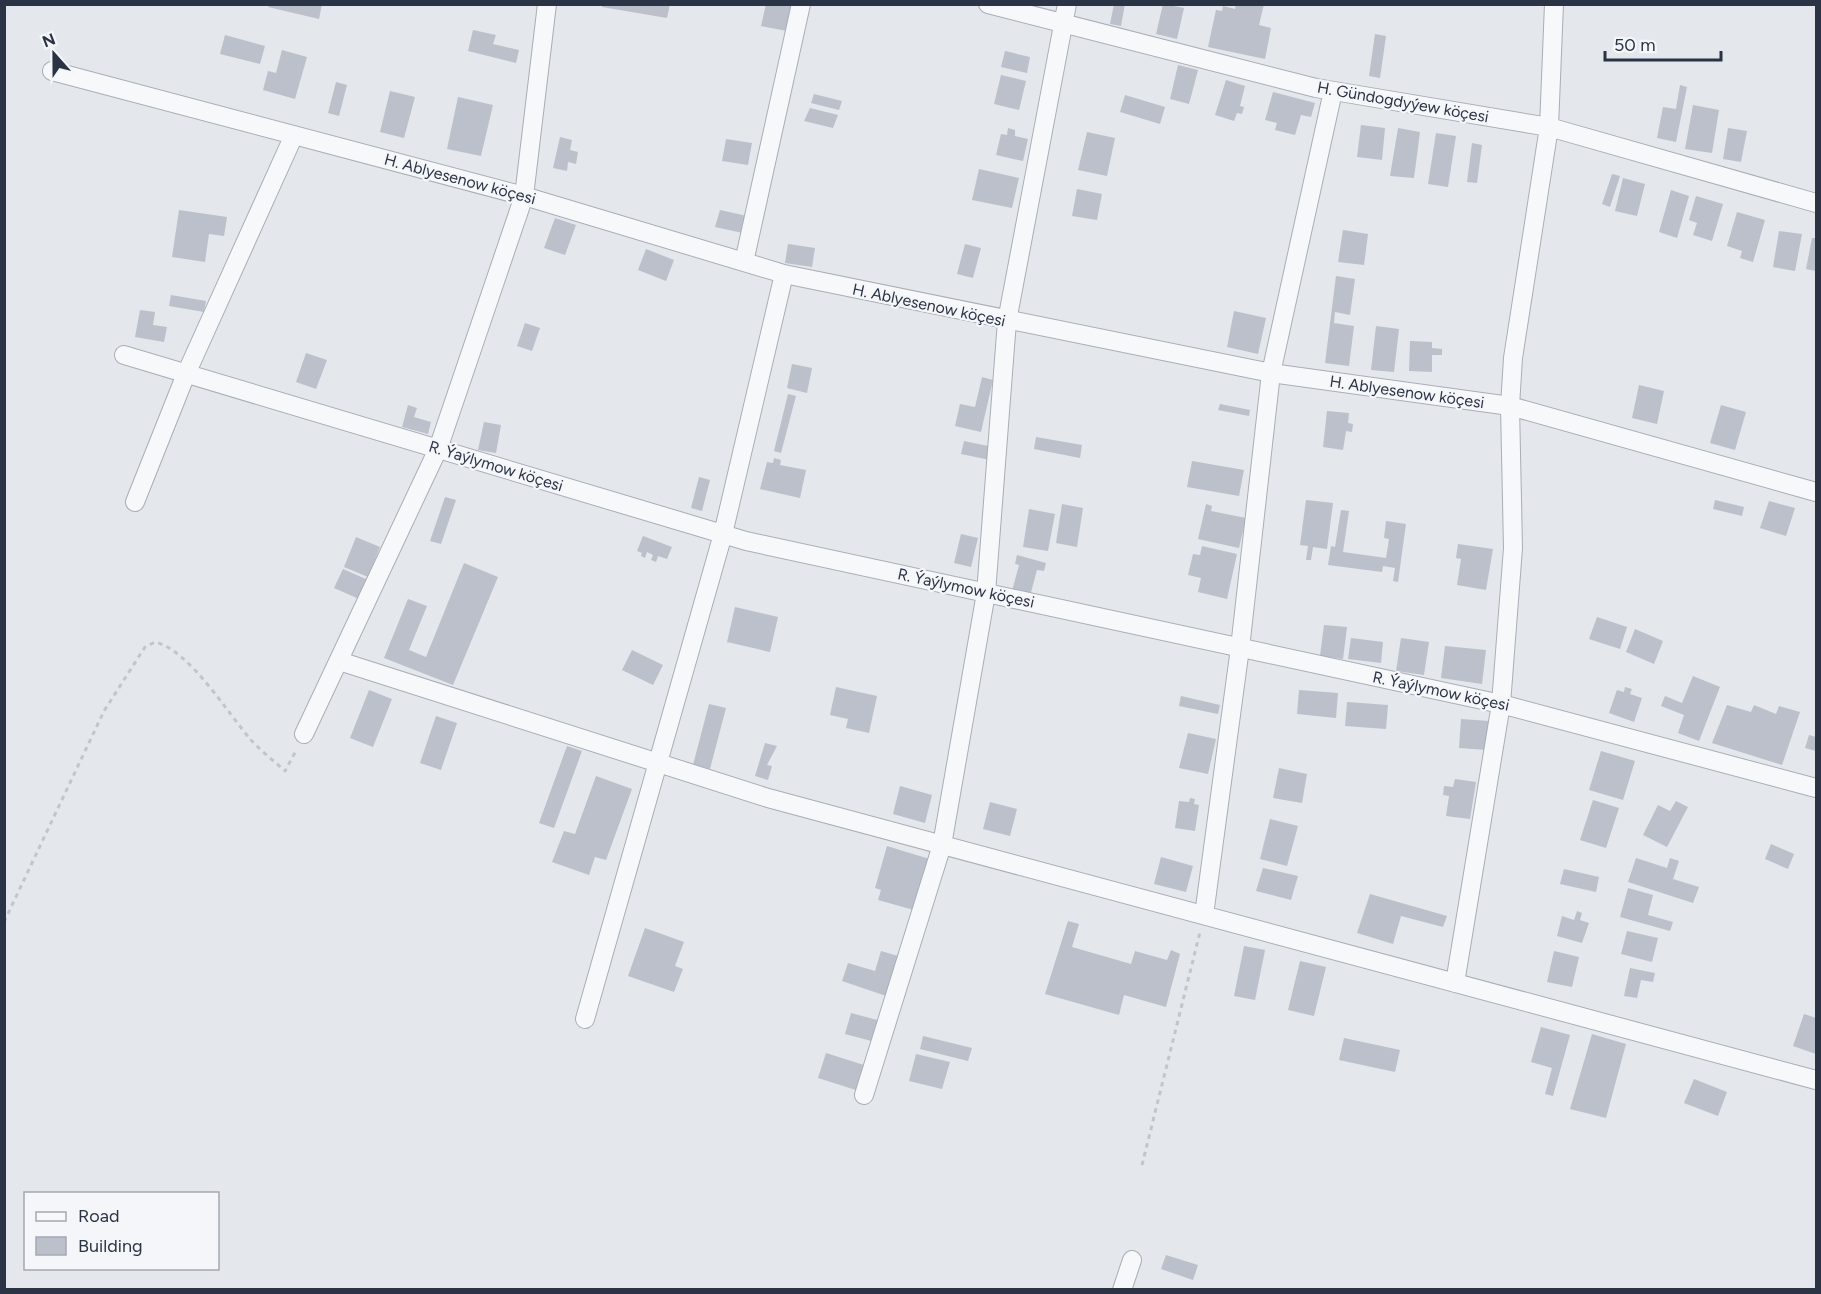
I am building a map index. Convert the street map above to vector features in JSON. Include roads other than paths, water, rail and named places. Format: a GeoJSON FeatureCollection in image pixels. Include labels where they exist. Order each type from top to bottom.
{"type":"FeatureCollection","features":[{"type":"Feature","properties":{"kind":"street"},"geometry":{"type":"LineString","coordinates":[[304,734],[438,449],[524,196],[547,4]]}},
{"type":"Feature","properties":{"kind":"street"},"geometry":{"type":"LineString","coordinates":[[744,262],[801,4]]}},
{"type":"Feature","properties":{"kind":"street","name":"H. Gündogdyýew köçesi"},"geometry":{"type":"LineString","coordinates":[[988,4],[1333,91],[1549,127],[1816,203]]}},
{"type":"Feature","properties":{"kind":"street"},"geometry":{"type":"LineString","coordinates":[[864,1095],[942,845],[986,593],[1007,321],[1067,4]]}},
{"type":"Feature","properties":{"kind":"street"},"geometry":{"type":"LineString","coordinates":[[1455,983],[1501,704],[1513,548],[1510,406],[1513,358],[1549,127],[1554,4]]}},
{"type":"Feature","properties":{"kind":"street","name":"H. Ablyesenow köçesi"},"geometry":{"type":"LineString","coordinates":[[52,71],[524,196],[784,274],[1271,373],[1510,406],[1816,492]]}},
{"type":"Feature","properties":{"kind":"street"},"geometry":{"type":"LineString","coordinates":[[1204,915],[1240,648],[1271,373],[1333,91]]}},
{"type":"Feature","properties":{"kind":"street"},"geometry":{"type":"LineString","coordinates":[[135,502],[186,374],[294,135]]}},
{"type":"Feature","properties":{"kind":"street"},"geometry":{"type":"LineString","coordinates":[[585,1019],[723,534],[784,274]]}},
{"type":"Feature","properties":{"kind":"street","name":"R. Ýaýlymow köçesi"},"geometry":{"type":"LineString","coordinates":[[124,355],[723,534],[1501,704],[1816,788]]}},
{"type":"Feature","properties":{"kind":"street"},"geometry":{"type":"LineString","coordinates":[[339,660],[768,798],[1816,1080]]}},
{"type":"Feature","properties":{"kind":"street"},"geometry":{"type":"LineString","coordinates":[[1122,1290],[1132,1260]]}}]}
